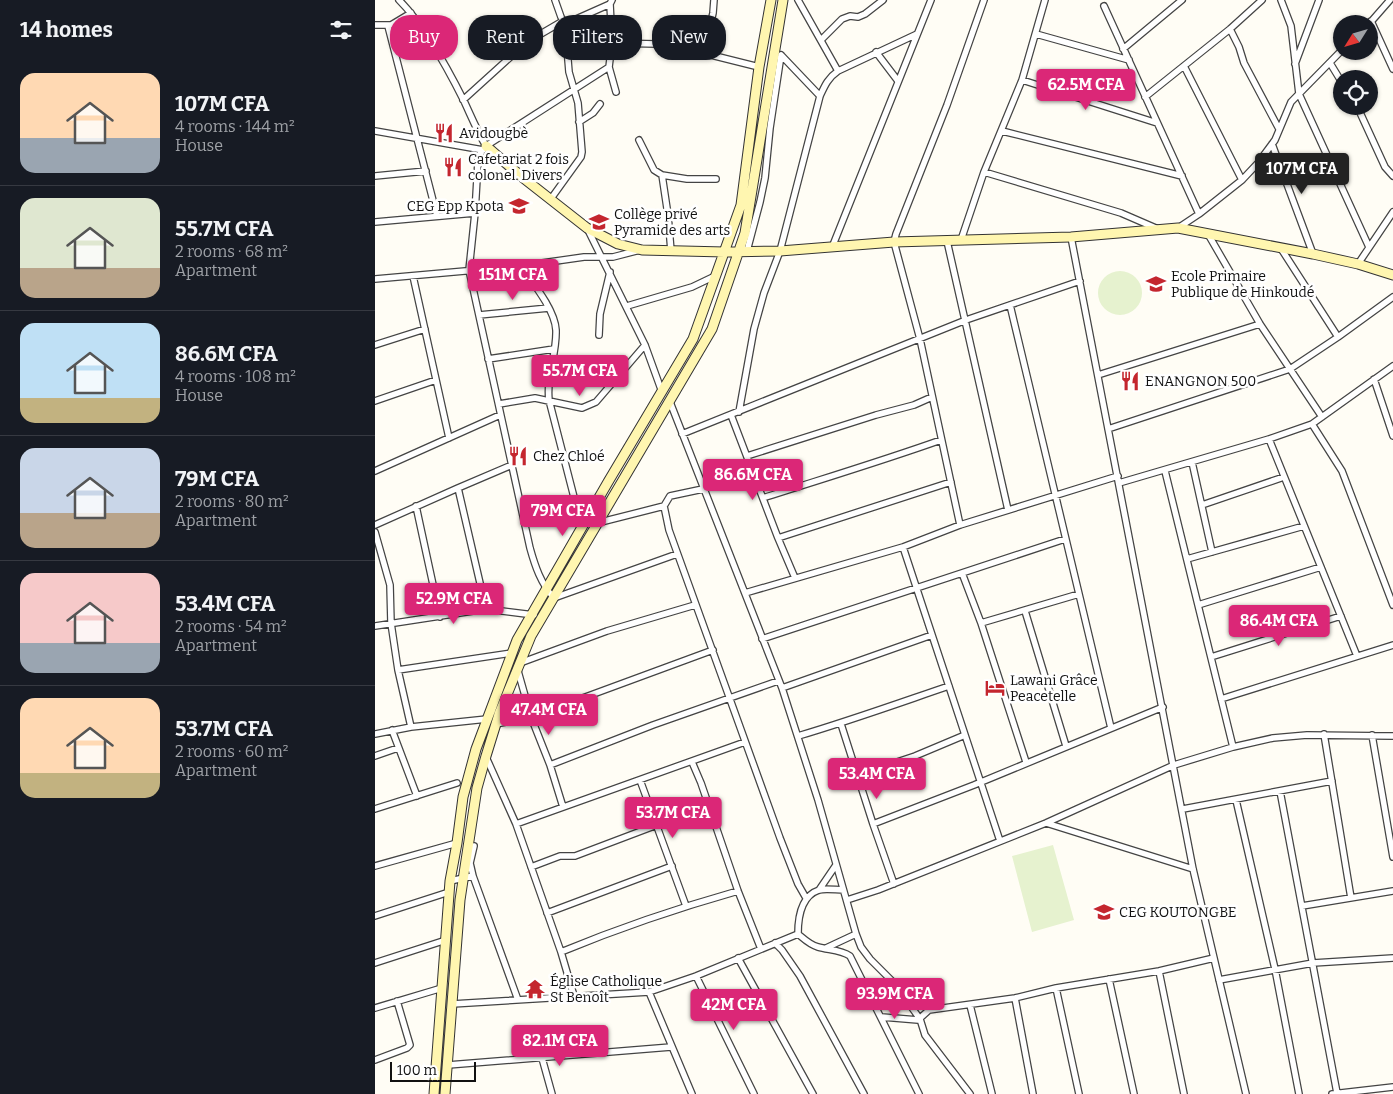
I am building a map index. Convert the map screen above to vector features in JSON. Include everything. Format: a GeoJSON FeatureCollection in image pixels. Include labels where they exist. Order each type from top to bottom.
{"type":"FeatureCollection","features":[{"type":"Feature","properties":{"kind":"main road"},"geometry":{"type":"LineString","coordinates":[[434,1094],[450,880],[463,797],[475,750],[517,640],[693,338],[741,205],[759,67],[771,0]]}},
{"type":"Feature","properties":{"kind":"main road"},"geometry":{"type":"LineString","coordinates":[[445,1094],[452,1004],[477,788],[486,756],[496,724],[531,636],[712,329],[743,251],[783,0]]}},
{"type":"Feature","properties":{"kind":"main road"},"geometry":{"type":"LineString","coordinates":[[485,148],[587,228],[619,244],[641,250],[780,251],[833,245],[1071,237],[1178,228],[1313,254],[1358,264],[1393,275]]}},
{"type":"Feature","properties":{"kind":"street"},"geometry":{"type":"LineString","coordinates":[[399,0],[411,13],[430,42],[463,100],[485,148]]}},
{"type":"Feature","properties":{"kind":"street"},"geometry":{"type":"LineString","coordinates":[[555,0],[561,15]]}},
{"type":"Feature","properties":{"kind":"street"},"geometry":{"type":"LineString","coordinates":[[712,15],[714,0]]}},
{"type":"Feature","properties":{"kind":"street"},"geometry":{"type":"LineString","coordinates":[[798,0],[838,71]]}},
{"type":"Feature","properties":{"kind":"street"},"geometry":{"type":"LineString","coordinates":[[821,40],[842,19],[865,14],[883,0]]}},
{"type":"Feature","properties":{"kind":"street"},"geometry":{"type":"LineString","coordinates":[[833,245],[931,0]]}},
{"type":"Feature","properties":{"kind":"street"},"geometry":{"type":"LineString","coordinates":[[960,525],[920,339],[894,242],[947,104],[984,0]]}},
{"type":"Feature","properties":{"kind":"street"},"geometry":{"type":"LineString","coordinates":[[961,240],[984,172],[1022,80],[1045,0]]}},
{"type":"Feature","properties":{"kind":"street"},"geometry":{"type":"LineString","coordinates":[[1123,49],[1181,0]]}},
{"type":"Feature","properties":{"kind":"street"},"geometry":{"type":"LineString","coordinates":[[1145,97],[1230,29],[1262,0]]}},
{"type":"Feature","properties":{"kind":"street"},"geometry":{"type":"LineString","coordinates":[[1281,0],[1291,26],[1299,94],[1369,247]]}},
{"type":"Feature","properties":{"kind":"street"},"geometry":{"type":"LineString","coordinates":[[1295,65],[1319,0]]}},
{"type":"Feature","properties":{"kind":"street"},"geometry":{"type":"LineString","coordinates":[[1376,15],[1390,0]]}},
{"type":"Feature","properties":{"kind":"street"},"geometry":{"type":"LineString","coordinates":[[582,15],[611,2],[611,15]]}},
{"type":"Feature","properties":{"kind":"street"},"geometry":{"type":"LineString","coordinates":[[1104,6],[1199,214]]}},
{"type":"Feature","properties":{"kind":"street"},"geometry":{"type":"LineString","coordinates":[[375,25],[388,26],[411,13]]}},
{"type":"Feature","properties":{"kind":"street"},"geometry":{"type":"LineString","coordinates":[[388,26],[437,216]]}},
{"type":"Feature","properties":{"kind":"street"},"geometry":{"type":"LineString","coordinates":[[463,100],[527,42],[553,29]]}},
{"type":"Feature","properties":{"kind":"street"},"geometry":{"type":"LineString","coordinates":[[1230,29],[1244,63],[1279,129]]}},
{"type":"Feature","properties":{"kind":"street"},"geometry":{"type":"LineString","coordinates":[[739,412],[754,329],[766,287],[780,251],[820,96],[829,78],[838,71],[875,52],[917,34]]}},
{"type":"Feature","properties":{"kind":"street"},"geometry":{"type":"LineString","coordinates":[[1036,34],[1129,60]]}},
{"type":"Feature","properties":{"kind":"street"},"geometry":{"type":"LineString","coordinates":[[1378,38],[1393,69]]}},
{"type":"Feature","properties":{"kind":"street"},"geometry":{"type":"LineString","coordinates":[[875,52],[899,81]]}},
{"type":"Feature","properties":{"kind":"street"},"geometry":{"type":"LineString","coordinates":[[743,251],[763,192],[781,55],[820,96]]}},
{"type":"Feature","properties":{"kind":"street"},"geometry":{"type":"LineString","coordinates":[[726,59],[759,67]]}},
{"type":"Feature","properties":{"kind":"street"},"geometry":{"type":"LineString","coordinates":[[550,200],[582,154],[575,90],[569,72],[568,60]]}},
{"type":"Feature","properties":{"kind":"street"},"geometry":{"type":"LineString","coordinates":[[610,60],[609,67],[616,92]]}},
{"type":"Feature","properties":{"kind":"street"},"geometry":{"type":"LineString","coordinates":[[1178,228],[1199,214],[1241,180],[1258,163],[1272,144],[1291,102],[1333,60]]}},
{"type":"Feature","properties":{"kind":"street"},"geometry":{"type":"LineString","coordinates":[[1330,63],[1335,70]]}},
{"type":"Feature","properties":{"kind":"street"},"geometry":{"type":"LineString","coordinates":[[1184,66],[1241,180]]}},
{"type":"Feature","properties":{"kind":"street"},"geometry":{"type":"LineString","coordinates":[[609,67],[485,148],[478,162],[469,270],[534,563],[546,590],[553,598],[677,554]]}},
{"type":"Feature","properties":{"kind":"street"},"geometry":{"type":"LineString","coordinates":[[1022,80],[1157,123]]}},
{"type":"Feature","properties":{"kind":"street"},"geometry":{"type":"LineString","coordinates":[[579,122],[593,112],[600,104]]}},
{"type":"Feature","properties":{"kind":"street"},"geometry":{"type":"LineString","coordinates":[[1361,115],[1385,167],[1393,176]]}},
{"type":"Feature","properties":{"kind":"street"},"geometry":{"type":"LineString","coordinates":[[375,131],[485,148]]}},
{"type":"Feature","properties":{"kind":"street"},"geometry":{"type":"LineString","coordinates":[[1002,131],[1182,176]]}},
{"type":"Feature","properties":{"kind":"street"},"geometry":{"type":"LineString","coordinates":[[639,140],[654,170],[662,175],[696,179],[717,179]]}},
{"type":"Feature","properties":{"kind":"street"},"geometry":{"type":"LineString","coordinates":[[1272,144],[1313,254]]}},
{"type":"Feature","properties":{"kind":"street"},"geometry":{"type":"LineString","coordinates":[[375,176],[426,170]]}},
{"type":"Feature","properties":{"kind":"street"},"geometry":{"type":"LineString","coordinates":[[984,172],[1121,213],[1160,229]]}},
{"type":"Feature","properties":{"kind":"street"},"geometry":{"type":"LineString","coordinates":[[662,175],[671,251]]}},
{"type":"Feature","properties":{"kind":"street"},"geometry":{"type":"LineString","coordinates":[[1358,264],[1393,212]]}},
{"type":"Feature","properties":{"kind":"street"},"geometry":{"type":"LineString","coordinates":[[375,222],[475,213]]}},
{"type":"Feature","properties":{"kind":"street"},"geometry":{"type":"LineString","coordinates":[[587,228],[645,345],[661,392]]}},
{"type":"Feature","properties":{"kind":"street"},"geometry":{"type":"LineString","coordinates":[[1207,233],[1260,324],[1322,417]]}},
{"type":"Feature","properties":{"kind":"street"},"geometry":{"type":"LineString","coordinates":[[1071,237],[1183,809],[1193,869],[1246,1094]]}},
{"type":"Feature","properties":{"kind":"street"},"geometry":{"type":"LineString","coordinates":[[947,241],[1008,510]]}},
{"type":"Feature","properties":{"kind":"street"},"geometry":{"type":"LineString","coordinates":[[1280,247],[1338,337]]}},
{"type":"Feature","properties":{"kind":"street"},"geometry":{"type":"LineString","coordinates":[[375,279],[521,266],[584,257],[620,256],[641,250]]}},
{"type":"Feature","properties":{"kind":"street"},"geometry":{"type":"LineString","coordinates":[[521,266],[549,308],[555,323],[554,350],[547,385],[549,400],[576,505],[587,518]]}},
{"type":"Feature","properties":{"kind":"street"},"geometry":{"type":"LineString","coordinates":[[599,335],[600,314],[610,272]]}},
{"type":"Feature","properties":{"kind":"street"},"geometry":{"type":"LineString","coordinates":[[627,306],[692,287],[717,275]]}},
{"type":"Feature","properties":{"kind":"street"},"geometry":{"type":"LineString","coordinates":[[413,276],[449,438]]}},
{"type":"Feature","properties":{"kind":"street"},"geometry":{"type":"LineString","coordinates":[[682,434],[966,320],[1080,281]]}},
{"type":"Feature","properties":{"kind":"street"},"geometry":{"type":"LineString","coordinates":[[1109,429],[1290,369],[1393,297]]}},
{"type":"Feature","properties":{"kind":"street"},"geometry":{"type":"LineString","coordinates":[[1010,305],[1111,728]]}},
{"type":"Feature","properties":{"kind":"street"},"geometry":{"type":"LineString","coordinates":[[479,315],[549,308]]}},
{"type":"Feature","properties":{"kind":"street"},"geometry":{"type":"LineString","coordinates":[[1098,375],[1260,324]]}},
{"type":"Feature","properties":{"kind":"street"},"geometry":{"type":"LineString","coordinates":[[375,346],[425,329]]}},
{"type":"Feature","properties":{"kind":"street"},"geometry":{"type":"LineString","coordinates":[[499,404],[535,398],[583,408],[589,406],[596,402],[645,345]]}},
{"type":"Feature","properties":{"kind":"street"},"geometry":{"type":"LineString","coordinates":[[488,359],[554,350]]}},
{"type":"Feature","properties":{"kind":"street"},"geometry":{"type":"LineString","coordinates":[[1119,483],[1269,439],[1312,424],[1393,366]]}},
{"type":"Feature","properties":{"kind":"street"},"geometry":{"type":"LineString","coordinates":[[1374,379],[1393,436]]}},
{"type":"Feature","properties":{"kind":"street"},"geometry":{"type":"LineString","coordinates":[[375,401],[436,380]]}},
{"type":"Feature","properties":{"kind":"street"},"geometry":{"type":"LineString","coordinates":[[747,456],[876,415],[914,405],[931,397]]}},
{"type":"Feature","properties":{"kind":"street"},"geometry":{"type":"LineString","coordinates":[[670,402],[782,688],[861,947],[895,984],[919,1019],[925,1035],[970,1094]]}},
{"type":"Feature","properties":{"kind":"street"},"geometry":{"type":"LineString","coordinates":[[375,471],[501,415]]}},
{"type":"Feature","properties":{"kind":"street"},"geometry":{"type":"LineString","coordinates":[[731,415],[795,578]]}},
{"type":"Feature","properties":{"kind":"street"},"geometry":{"type":"LineString","coordinates":[[1312,424],[1342,471],[1393,605]]}},
{"type":"Feature","properties":{"kind":"street"},"geometry":{"type":"LineString","coordinates":[[1269,439],[1357,656]]}},
{"type":"Feature","properties":{"kind":"street"},"geometry":{"type":"LineString","coordinates":[[763,498],[881,462],[941,440]]}},
{"type":"Feature","properties":{"kind":"street"},"geometry":{"type":"LineString","coordinates":[[1192,462],[1212,552]]}},
{"type":"Feature","properties":{"kind":"street"},"geometry":{"type":"LineString","coordinates":[[375,525],[512,465]]}},
{"type":"Feature","properties":{"kind":"street"},"geometry":{"type":"LineString","coordinates":[[1165,470],[1233,747]]}},
{"type":"Feature","properties":{"kind":"street"},"geometry":{"type":"LineString","coordinates":[[745,593],[903,547],[960,525],[1118,476]]}},
{"type":"Feature","properties":{"kind":"street"},"geometry":{"type":"LineString","coordinates":[[1202,505],[1284,477]]}},
{"type":"Feature","properties":{"kind":"street"},"geometry":{"type":"LineString","coordinates":[[778,538],[951,482]]}},
{"type":"Feature","properties":{"kind":"street"},"geometry":{"type":"LineString","coordinates":[[458,488],[487,609]]}},
{"type":"Feature","properties":{"kind":"street"},"geometry":{"type":"LineString","coordinates":[[703,489],[670,496],[664,506],[669,530],[780,838],[798,884],[806,898]]}},
{"type":"Feature","properties":{"kind":"street"},"geometry":{"type":"LineString","coordinates":[[416,506],[440,617]]}},
{"type":"Feature","properties":{"kind":"street"},"geometry":{"type":"LineString","coordinates":[[597,523],[664,506]]}},
{"type":"Feature","properties":{"kind":"street"},"geometry":{"type":"LineString","coordinates":[[1187,560],[1304,526]]}},
{"type":"Feature","properties":{"kind":"street"},"geometry":{"type":"LineString","coordinates":[[375,532],[390,585],[391,623],[398,670],[411,727]]}},
{"type":"Feature","properties":{"kind":"street"},"geometry":{"type":"LineString","coordinates":[[762,639],[1065,539]]}},
{"type":"Feature","properties":{"kind":"street"},"geometry":{"type":"LineString","coordinates":[[903,547],[1000,841]]}},
{"type":"Feature","properties":{"kind":"street"},"geometry":{"type":"LineString","coordinates":[[1198,606],[1321,567]]}},
{"type":"Feature","properties":{"kind":"street"},"geometry":{"type":"LineString","coordinates":[[962,573],[981,623],[1025,762]]}},
{"type":"Feature","properties":{"kind":"street"},"geometry":{"type":"LineString","coordinates":[[981,623],[1079,594]]}},
{"type":"Feature","properties":{"kind":"street"},"geometry":{"type":"LineString","coordinates":[[563,806],[531,716],[519,666],[607,631],[695,605]]}},
{"type":"Feature","properties":{"kind":"street"},"geometry":{"type":"LineString","coordinates":[[375,626],[487,609],[543,616]]}},
{"type":"Feature","properties":{"kind":"street"},"geometry":{"type":"LineString","coordinates":[[1025,611],[1066,746]]}},
{"type":"Feature","properties":{"kind":"street"},"geometry":{"type":"LineString","coordinates":[[1211,657],[1341,616]]}},
{"type":"Feature","properties":{"kind":"street"},"geometry":{"type":"LineString","coordinates":[[782,688],[932,635]]}},
{"type":"Feature","properties":{"kind":"street"},"geometry":{"type":"LineString","coordinates":[[1221,700],[1393,645]]}},
{"type":"Feature","properties":{"kind":"street"},"geometry":{"type":"LineString","coordinates":[[496,724],[531,716],[713,650]]}},
{"type":"Feature","properties":{"kind":"street"},"geometry":{"type":"LineString","coordinates":[[398,670],[512,653]]}},
{"type":"Feature","properties":{"kind":"street"},"geometry":{"type":"LineString","coordinates":[[550,765],[653,725],[778,681]]}},
{"type":"Feature","properties":{"kind":"street"},"geometry":{"type":"LineString","coordinates":[[798,736],[841,724],[878,709],[949,686]]}},
{"type":"Feature","properties":{"kind":"street"},"geometry":{"type":"LineString","coordinates":[[873,824],[982,782],[1025,762],[1163,706]]}},
{"type":"Feature","properties":{"kind":"street"},"geometry":{"type":"LineString","coordinates":[[375,734],[411,727],[487,719]]}},
{"type":"Feature","properties":{"kind":"street"},"geometry":{"type":"LineString","coordinates":[[841,724],[894,884]]}},
{"type":"Feature","properties":{"kind":"street"},"geometry":{"type":"LineString","coordinates":[[392,730],[417,796]]}},
{"type":"Feature","properties":{"kind":"street"},"geometry":{"type":"LineString","coordinates":[[1324,734],[1351,898]]}},
{"type":"Feature","properties":{"kind":"street"},"geometry":{"type":"LineString","coordinates":[[847,900],[894,884],[1046,824],[1174,765],[1233,747],[1273,738],[1324,734],[1393,736]]}},
{"type":"Feature","properties":{"kind":"street"},"geometry":{"type":"LineString","coordinates":[[858,775],[915,756],[965,735]]}},
{"type":"Feature","properties":{"kind":"street"},"geometry":{"type":"LineString","coordinates":[[1372,735],[1393,857]]}},
{"type":"Feature","properties":{"kind":"street"},"geometry":{"type":"LineString","coordinates":[[516,824],[745,742]]}},
{"type":"Feature","properties":{"kind":"street"},"geometry":{"type":"LineString","coordinates":[[375,756],[399,748]]}},
{"type":"Feature","properties":{"kind":"street"},"geometry":{"type":"LineString","coordinates":[[486,756],[516,824],[561,952],[574,996]]}},
{"type":"Feature","properties":{"kind":"street"},"geometry":{"type":"LineString","coordinates":[[692,762],[738,892],[761,948]]}},
{"type":"Feature","properties":{"kind":"street"},"geometry":{"type":"LineString","coordinates":[[640,780],[686,906]]}},
{"type":"Feature","properties":{"kind":"street"},"geometry":{"type":"LineString","coordinates":[[1183,809],[1331,782]]}},
{"type":"Feature","properties":{"kind":"street"},"geometry":{"type":"LineString","coordinates":[[375,809],[457,783]]}},
{"type":"Feature","properties":{"kind":"street"},"geometry":{"type":"LineString","coordinates":[[1280,791],[1337,1093]]}},
{"type":"Feature","properties":{"kind":"street"},"geometry":{"type":"LineString","coordinates":[[1236,800],[1275,969],[1299,1094]]}},
{"type":"Feature","properties":{"kind":"street"},"geometry":{"type":"LineString","coordinates":[[531,867],[560,856],[575,856],[657,824]]}},
{"type":"Feature","properties":{"kind":"street"},"geometry":{"type":"LineString","coordinates":[[1046,824],[1193,869]]}},
{"type":"Feature","properties":{"kind":"street"},"geometry":{"type":"LineString","coordinates":[[375,866],[457,843]]}},
{"type":"Feature","properties":{"kind":"street"},"geometry":{"type":"LineString","coordinates":[[474,846],[468,877],[518,1000]]}},
{"type":"Feature","properties":{"kind":"street"},"geometry":{"type":"LineString","coordinates":[[797,934],[798,920],[806,898],[819,890],[836,865]]}},
{"type":"Feature","properties":{"kind":"street"},"geometry":{"type":"LineString","coordinates":[[547,913],[672,866]]}},
{"type":"Feature","properties":{"kind":"street"},"geometry":{"type":"LineString","coordinates":[[450,880],[468,877]]}},
{"type":"Feature","properties":{"kind":"street"},"geometry":{"type":"LineString","coordinates":[[819,890],[843,890]]}},
{"type":"Feature","properties":{"kind":"street"},"geometry":{"type":"LineString","coordinates":[[1302,906],[1393,890]]}},
{"type":"Feature","properties":{"kind":"street"},"geometry":{"type":"LineString","coordinates":[[375,916],[449,892]]}},
{"type":"Feature","properties":{"kind":"street"},"geometry":{"type":"LineString","coordinates":[[561,952],[686,906],[738,892]]}},
{"type":"Feature","properties":{"kind":"street"},"geometry":{"type":"LineString","coordinates":[[452,1004],[649,992],[696,976],[797,934]]}},
{"type":"Feature","properties":{"kind":"street"},"geometry":{"type":"LineString","coordinates":[[797,934],[811,944],[825,949],[845,952],[850,956],[919,1094]]}},
{"type":"Feature","properties":{"kind":"street"},"geometry":{"type":"LineString","coordinates":[[825,949],[856,934]]}},
{"type":"Feature","properties":{"kind":"street"},"geometry":{"type":"LineString","coordinates":[[375,963],[445,940]]}},
{"type":"Feature","properties":{"kind":"street"},"geometry":{"type":"LineString","coordinates":[[775,942],[800,976],[864,1094]]}},
{"type":"Feature","properties":{"kind":"street"},"geometry":{"type":"LineString","coordinates":[[850,956],[861,947]]}},
{"type":"Feature","properties":{"kind":"street"},"geometry":{"type":"LineString","coordinates":[[738,958],[813,1094]]}},
{"type":"Feature","properties":{"kind":"street"},"geometry":{"type":"LineString","coordinates":[[882,1017],[916,1020],[929,1010],[1015,998],[1056,988],[1159,971],[1214,958]]}},
{"type":"Feature","properties":{"kind":"street"},"geometry":{"type":"LineString","coordinates":[[1219,980],[1313,962],[1393,958]]}},
{"type":"Feature","properties":{"kind":"street"},"geometry":{"type":"LineString","coordinates":[[1159,971],[1184,1094]]}},
{"type":"Feature","properties":{"kind":"street"},"geometry":{"type":"LineString","coordinates":[[696,976],[754,1094]]}},
{"type":"Feature","properties":{"kind":"street"},"geometry":{"type":"LineString","coordinates":[[1109,979],[1134,1094]]}},
{"type":"Feature","properties":{"kind":"street"},"geometry":{"type":"LineString","coordinates":[[375,1008],[442,988]]}},
{"type":"Feature","properties":{"kind":"street"},"geometry":{"type":"LineString","coordinates":[[1056,988],[1079,1094]]}},
{"type":"Feature","properties":{"kind":"street"},"geometry":{"type":"LineString","coordinates":[[649,992],[692,1094]]}},
{"type":"Feature","properties":{"kind":"street"},"geometry":{"type":"LineString","coordinates":[[1015,998],[1033,1094]]}},
{"type":"Feature","properties":{"kind":"street"},"geometry":{"type":"LineString","coordinates":[[375,1060],[407,1048],[410,1045],[397,1000]]}},
{"type":"Feature","properties":{"kind":"street"},"geometry":{"type":"LineString","coordinates":[[970,1005],[992,1094]]}},
{"type":"Feature","properties":{"kind":"street"},"geometry":{"type":"LineString","coordinates":[[448,1065],[671,1047]]}},
{"type":"Feature","properties":{"kind":"street"},"geometry":{"type":"LineString","coordinates":[[542,1058],[552,1094]]}},
{"type":"Feature","properties":{"kind":"street"},"geometry":{"type":"LineString","coordinates":[[1332,1094],[1393,1087]]}},
{"type":"Feature","properties":{"kind":"green space"},"geometry":{"type":"Polygon","coordinates":[[[1116,271],[1124,271],[1136,277],[1142,293],[1136,309],[1124,315],[1116,315],[1104,309],[1098,297],[1098,289],[1104,277],[1116,271]]]}},
{"type":"Feature","properties":{"kind":"green space"},"geometry":{"type":"Polygon","coordinates":[[[1053,845],[1074,920],[1032,932],[1012,856],[1053,845]]]}},
{"type":"Feature","properties":{"kind":"place","name":"Avidougbè"},"geometry":{"type":"Point","coordinates":[444,133]}},
{"type":"Feature","properties":{"kind":"place","name":"Cafetariat 2 fois colonel. Divers"},"geometry":{"type":"Point","coordinates":[453,167]}},
{"type":"Feature","properties":{"kind":"place","name":"CEG Epp Kpota"},"geometry":{"type":"Point","coordinates":[519,206]}},
{"type":"Feature","properties":{"kind":"place","name":"Collège privé Pyramide des arts"},"geometry":{"type":"Point","coordinates":[599,222]}},
{"type":"Feature","properties":{"kind":"place","name":"Ecole Primaire Publique de Hinkoudé"},"geometry":{"type":"Point","coordinates":[1156,284]}},
{"type":"Feature","properties":{"kind":"place","name":"ENANGNON 500"},"geometry":{"type":"Point","coordinates":[1130,381]}},
{"type":"Feature","properties":{"kind":"place","name":"Chez Chloé"},"geometry":{"type":"Point","coordinates":[518,456]}},
{"type":"Feature","properties":{"kind":"place","name":"Lawani Grâce Peacetelle"},"geometry":{"type":"Point","coordinates":[995,688]}},
{"type":"Feature","properties":{"kind":"place","name":"CEG KOUTONGBE"},"geometry":{"type":"Point","coordinates":[1104,912]}},
{"type":"Feature","properties":{"kind":"place","name":"Église Catholique St Benoît"},"geometry":{"type":"Point","coordinates":[535,989]}}]}
